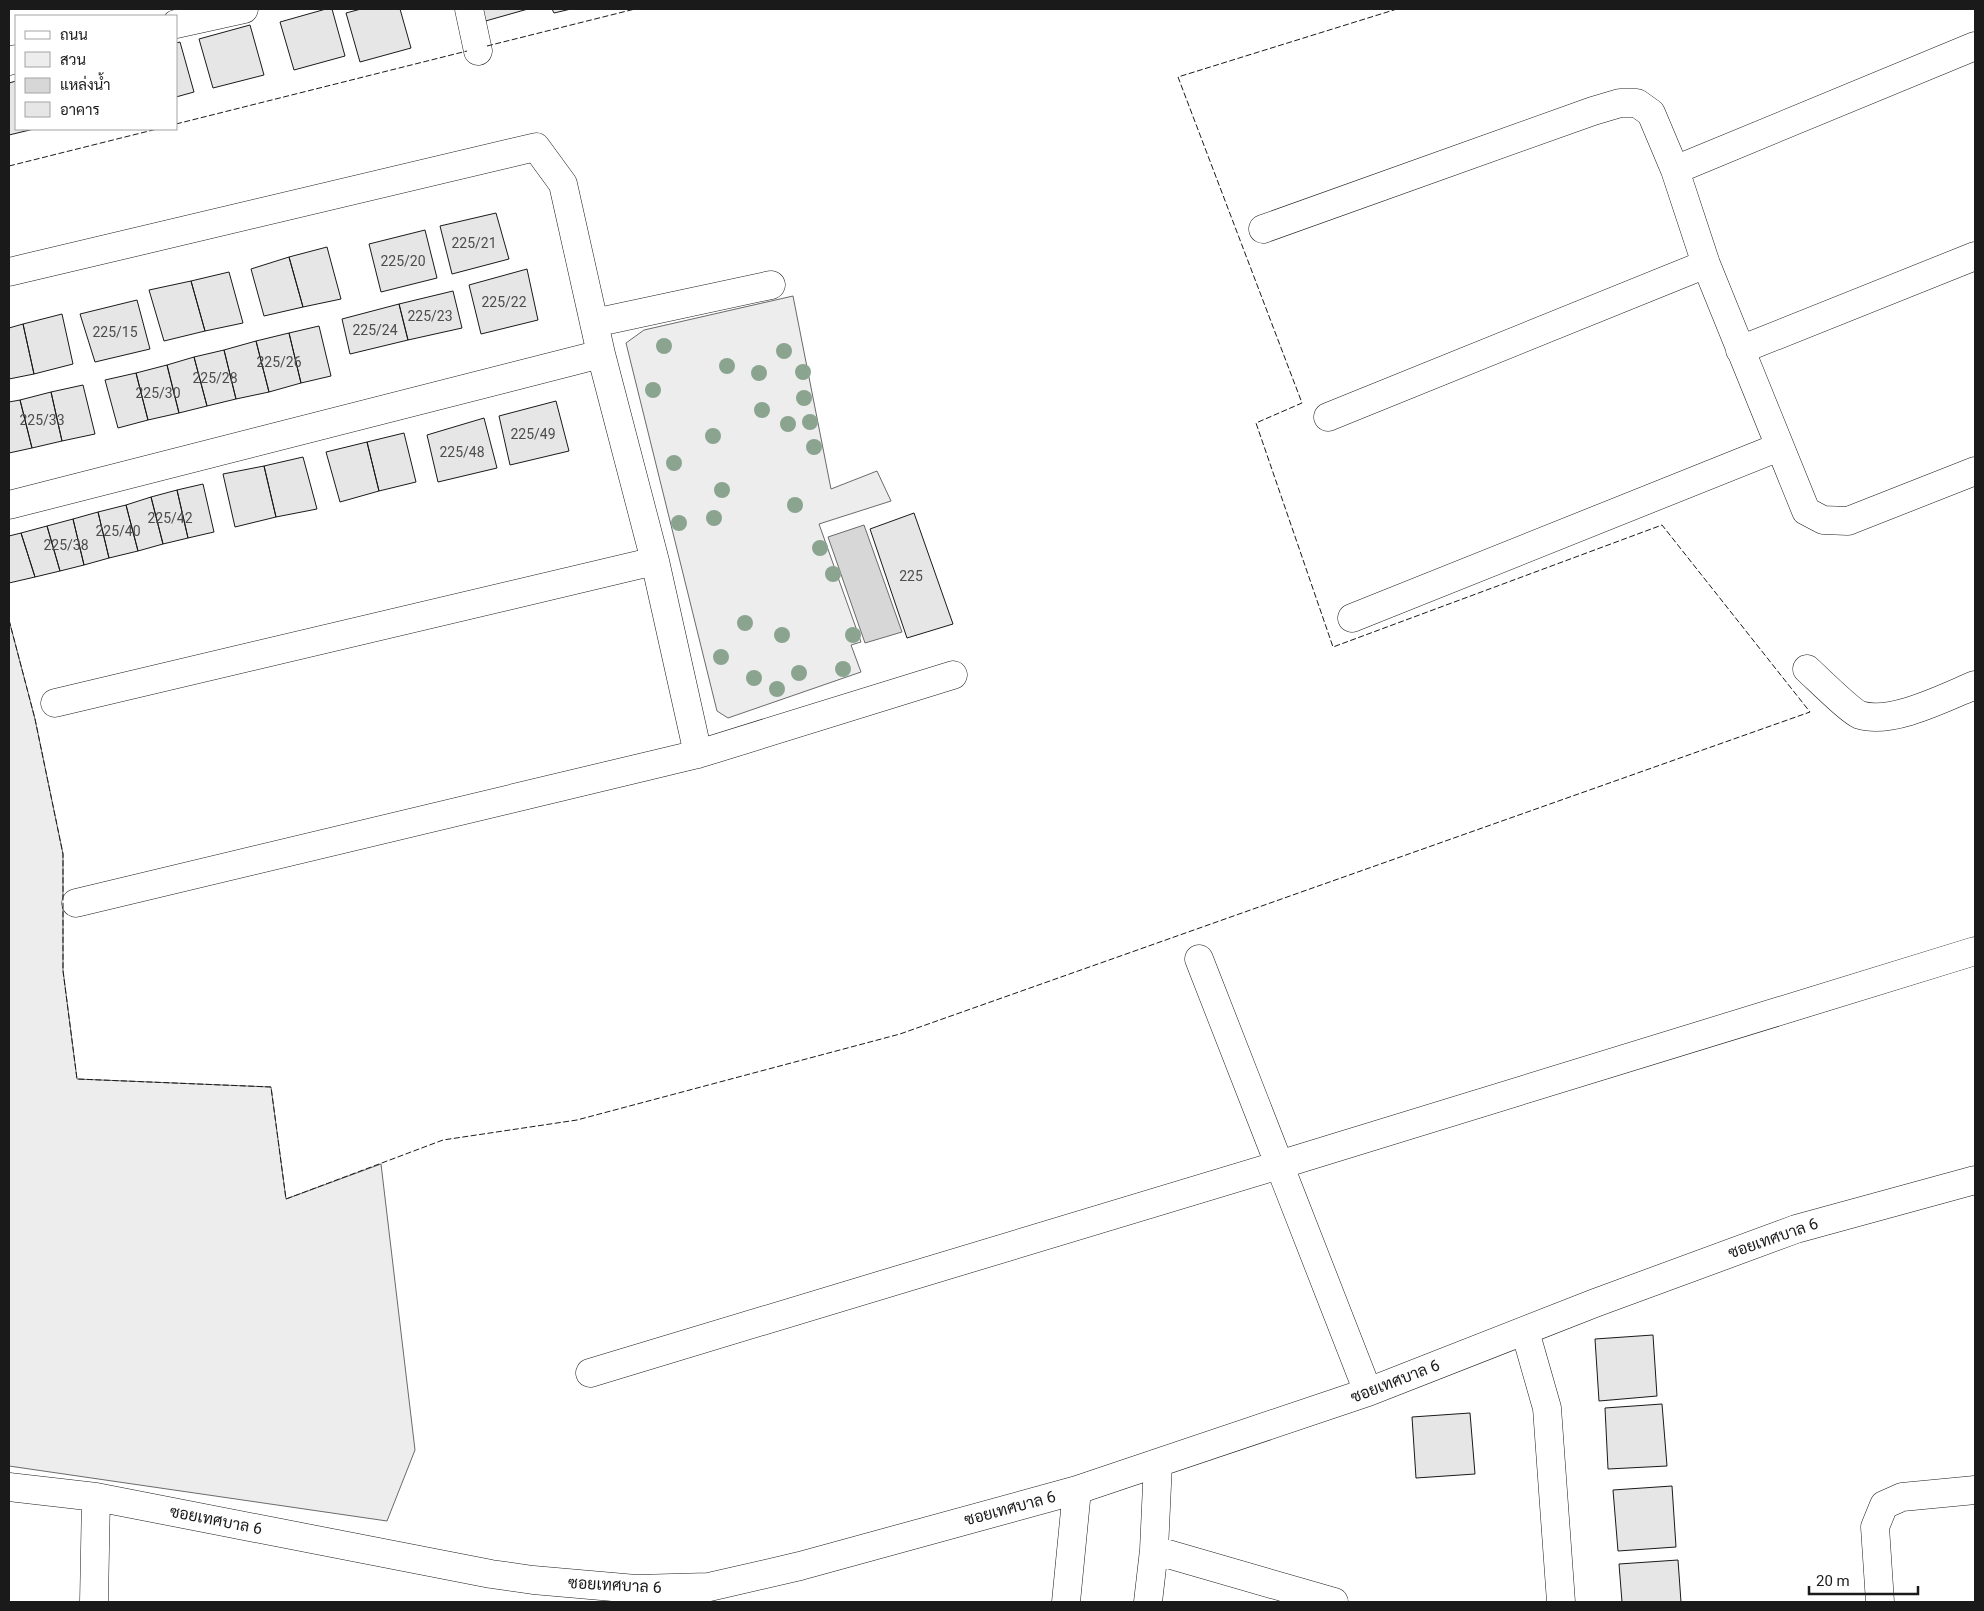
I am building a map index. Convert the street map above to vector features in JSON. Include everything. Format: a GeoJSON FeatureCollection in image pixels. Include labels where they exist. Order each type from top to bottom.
{"type":"FeatureCollection","features":[{"type":"Feature","properties":{"kind":"street"},"geometry":{"type":"LineString","coordinates":[[178,24],[244,9]]}},
{"type":"Feature","properties":{"kind":"street"},"geometry":{"type":"LineString","coordinates":[[469,9],[478,51]]}},
{"type":"Feature","properties":{"kind":"street"},"geometry":{"type":"LineString","coordinates":[[1675,170],[1975,46]]}},
{"type":"Feature","properties":{"kind":"street"},"geometry":{"type":"LineString","coordinates":[[1263,229],[1593,111],[1620,103],[1637,102],[1651,113],[1675,170],[1706,264],[1806,511],[1823,520],[1848,521],[1975,471]]}},
{"type":"Feature","properties":{"kind":"street"},"geometry":{"type":"LineString","coordinates":[[9,272],[536,146],[563,184],[601,354],[655,561],[698,754]]}},
{"type":"Feature","properties":{"kind":"street"},"geometry":{"type":"LineString","coordinates":[[1740,350],[1975,256]]}},
{"type":"Feature","properties":{"kind":"street"},"geometry":{"type":"LineString","coordinates":[[1328,417],[1706,264]]}},
{"type":"Feature","properties":{"kind":"street"},"geometry":{"type":"LineString","coordinates":[[594,323],[771,286]]}},
{"type":"Feature","properties":{"kind":"street"},"geometry":{"type":"LineString","coordinates":[[9,505],[601,354]]}},
{"type":"Feature","properties":{"kind":"street"},"geometry":{"type":"LineString","coordinates":[[1352,618],[1779,447]]}},
{"type":"Feature","properties":{"kind":"street"},"geometry":{"type":"LineString","coordinates":[[55,703],[655,561]]}},
{"type":"Feature","properties":{"kind":"street"},"geometry":{"type":"LineString","coordinates":[[1807,669],[1859,715],[1886,717],[1916,709],[1975,685]]}},
{"type":"Feature","properties":{"kind":"street"},"geometry":{"type":"LineString","coordinates":[[76,903],[698,754],[953,675]]}},
{"type":"Feature","properties":{"kind":"street"},"geometry":{"type":"LineString","coordinates":[[590,1373],[1279,1165],[1975,951]]}},
{"type":"Feature","properties":{"kind":"street"},"geometry":{"type":"LineString","coordinates":[[1199,959],[1368,1392]]}},
{"type":"Feature","properties":{"kind":"street","name":"ซอยเทศบาล 6"},"geometry":{"type":"LineString","coordinates":[[9,1487],[96,1497],[491,1574],[533,1591],[580,1593],[636,1589],[710,1594],[800,1566],[1077,1490],[1368,1392],[1796,1228],[1975,1180]]}},
{"type":"Feature","properties":{"kind":"street"},"geometry":{"type":"LineString","coordinates":[[1525,1331],[1548,1408],[1561,1602]]}},
{"type":"Feature","properties":{"kind":"street"},"geometry":{"type":"LineString","coordinates":[[1148,1602],[1154,1550],[1158,1463]]}},
{"type":"Feature","properties":{"kind":"street"},"geometry":{"type":"LineString","coordinates":[[1066,1602],[1077,1490]]}},
{"type":"Feature","properties":{"kind":"street"},"geometry":{"type":"LineString","coordinates":[[1880,1602],[1875,1527],[1884,1505],[1902,1496],[1975,1490]]}},
{"type":"Feature","properties":{"kind":"street"},"geometry":{"type":"LineString","coordinates":[[94,1602],[96,1497]]}},
{"type":"Feature","properties":{"kind":"street"},"geometry":{"type":"LineString","coordinates":[[1154,1550],[1334,1602]]}},
{"type":"Feature","properties":{"kind":"green space"},"geometry":{"type":"Polygon","coordinates":[[[793,296],[831,489],[877,471],[891,501],[819,524],[861,642],[851,645],[861,672],[728,718],[717,711],[626,343],[644,330],[793,296]]]}},
{"type":"Feature","properties":{"kind":"green space"},"geometry":{"type":"Polygon","coordinates":[[[9,620],[35,719],[63,854],[63,970],[77,1079],[271,1087],[286,1199],[381,1164],[415,1450],[387,1521],[9,1466],[9,620]]]}},
{"type":"Feature","properties":{"kind":"water"},"geometry":{"type":"Polygon","coordinates":[[[864,525],[902,632],[865,643],[828,537],[864,525]]]}},
{"type":"Feature","properties":{"kind":"building"},"geometry":{"type":"Polygon","coordinates":[[[332,9],[345,56],[294,70],[280,22],[332,9]]]}},
{"type":"Feature","properties":{"kind":"building"},"geometry":{"type":"Polygon","coordinates":[[[361,9],[400,9],[411,48],[360,62],[346,13],[361,9]]]}},
{"type":"Feature","properties":{"kind":"building"},"geometry":{"type":"Polygon","coordinates":[[[478,9],[528,9],[482,22],[478,9]]]}},
{"type":"Feature","properties":{"kind":"building"},"geometry":{"type":"Polygon","coordinates":[[[552,9],[571,9],[554,13],[552,9]]]}},
{"type":"Feature","properties":{"kind":"building"},"geometry":{"type":"Polygon","coordinates":[[[250,25],[264,75],[213,88],[199,39],[250,25]]]}},
{"type":"Feature","properties":{"kind":"building"},"geometry":{"type":"Polygon","coordinates":[[[178,42],[180,42],[194,92],[178,96],[178,42]]]}},
{"type":"Feature","properties":{"kind":"building"},"geometry":{"type":"Polygon","coordinates":[[[15,81],[15,130],[30,130],[9,135],[9,83],[15,81]]]}},
{"type":"Feature","properties":{"kind":"building"},"geometry":{"type":"Polygon","coordinates":[[[496,213],[509,259],[452,274],[440,226],[496,213]]]}},
{"type":"Feature","properties":{"kind":"building"},"geometry":{"type":"Polygon","coordinates":[[[425,230],[437,278],[381,292],[369,244],[425,230]]]}},
{"type":"Feature","properties":{"kind":"building"},"geometry":{"type":"Polygon","coordinates":[[[327,247],[341,299],[303,307],[289,257],[327,247]]]}},
{"type":"Feature","properties":{"kind":"building"},"geometry":{"type":"Polygon","coordinates":[[[289,257],[303,307],[264,316],[251,269],[289,257]]]}},
{"type":"Feature","properties":{"kind":"building"},"geometry":{"type":"Polygon","coordinates":[[[527,269],[538,320],[481,334],[469,285],[527,269]]]}},
{"type":"Feature","properties":{"kind":"building"},"geometry":{"type":"Polygon","coordinates":[[[229,272],[243,323],[205,331],[191,281],[229,272]]]}},
{"type":"Feature","properties":{"kind":"building"},"geometry":{"type":"Polygon","coordinates":[[[191,281],[205,331],[164,341],[149,290],[191,281]]]}},
{"type":"Feature","properties":{"kind":"building"},"geometry":{"type":"Polygon","coordinates":[[[453,291],[462,328],[408,340],[399,304],[453,291]]]}},
{"type":"Feature","properties":{"kind":"building"},"geometry":{"type":"Polygon","coordinates":[[[137,300],[150,349],[95,362],[80,314],[137,300]]]}},
{"type":"Feature","properties":{"kind":"building"},"geometry":{"type":"Polygon","coordinates":[[[399,304],[408,340],[350,354],[342,319],[399,304]]]}},
{"type":"Feature","properties":{"kind":"building"},"geometry":{"type":"Polygon","coordinates":[[[62,314],[73,364],[34,374],[23,324],[62,314]]]}},
{"type":"Feature","properties":{"kind":"building"},"geometry":{"type":"Polygon","coordinates":[[[23,324],[34,374],[9,379],[9,328],[23,324]]]}},
{"type":"Feature","properties":{"kind":"building"},"geometry":{"type":"Polygon","coordinates":[[[319,326],[331,376],[301,383],[289,333],[319,326]]]}},
{"type":"Feature","properties":{"kind":"building"},"geometry":{"type":"Polygon","coordinates":[[[289,333],[301,383],[269,392],[256,341],[289,333]]]}},
{"type":"Feature","properties":{"kind":"building"},"geometry":{"type":"Polygon","coordinates":[[[256,341],[269,392],[236,399],[224,350],[256,341]]]}},
{"type":"Feature","properties":{"kind":"building"},"geometry":{"type":"Polygon","coordinates":[[[224,350],[236,399],[207,406],[194,357],[224,350]]]}},
{"type":"Feature","properties":{"kind":"building"},"geometry":{"type":"Polygon","coordinates":[[[194,357],[207,406],[179,413],[167,365],[194,357]]]}},
{"type":"Feature","properties":{"kind":"building"},"geometry":{"type":"Polygon","coordinates":[[[167,365],[179,413],[148,420],[136,373],[167,365]]]}},
{"type":"Feature","properties":{"kind":"building"},"geometry":{"type":"Polygon","coordinates":[[[136,373],[148,420],[118,428],[105,380],[136,373]]]}},
{"type":"Feature","properties":{"kind":"building"},"geometry":{"type":"Polygon","coordinates":[[[83,385],[95,434],[62,441],[51,392],[83,385]]]}},
{"type":"Feature","properties":{"kind":"building"},"geometry":{"type":"Polygon","coordinates":[[[51,392],[62,441],[32,448],[20,400],[51,392]]]}},
{"type":"Feature","properties":{"kind":"building"},"geometry":{"type":"Polygon","coordinates":[[[20,400],[32,448],[9,453],[9,402],[20,400]]]}},
{"type":"Feature","properties":{"kind":"building"},"geometry":{"type":"Polygon","coordinates":[[[556,401],[569,451],[510,465],[499,416],[556,401]]]}},
{"type":"Feature","properties":{"kind":"building"},"geometry":{"type":"Polygon","coordinates":[[[484,418],[497,468],[438,482],[427,435],[484,418]]]}},
{"type":"Feature","properties":{"kind":"building"},"geometry":{"type":"Polygon","coordinates":[[[404,433],[416,482],[379,491],[367,442],[404,433]]]}},
{"type":"Feature","properties":{"kind":"building"},"geometry":{"type":"Polygon","coordinates":[[[367,442],[379,491],[340,502],[326,452],[367,442]]]}},
{"type":"Feature","properties":{"kind":"building"},"geometry":{"type":"Polygon","coordinates":[[[303,457],[317,509],[276,517],[264,466],[303,457]]]}},
{"type":"Feature","properties":{"kind":"building"},"geometry":{"type":"Polygon","coordinates":[[[264,466],[276,517],[235,527],[223,474],[264,466]]]}},
{"type":"Feature","properties":{"kind":"building"},"geometry":{"type":"Polygon","coordinates":[[[203,484],[214,532],[188,538],[177,490],[203,484]]]}},
{"type":"Feature","properties":{"kind":"building"},"geometry":{"type":"Polygon","coordinates":[[[177,490],[188,538],[163,544],[151,497],[177,490]]]}},
{"type":"Feature","properties":{"kind":"building"},"geometry":{"type":"Polygon","coordinates":[[[151,497],[163,544],[138,551],[126,505],[151,497]]]}},
{"type":"Feature","properties":{"kind":"building"},"geometry":{"type":"Polygon","coordinates":[[[126,505],[138,551],[109,558],[98,512],[126,505]]]}},
{"type":"Feature","properties":{"kind":"building"},"geometry":{"type":"Polygon","coordinates":[[[98,512],[109,558],[84,565],[73,519],[98,512]]]}},
{"type":"Feature","properties":{"kind":"building"},"geometry":{"type":"Polygon","coordinates":[[[914,513],[953,624],[907,638],[870,529],[914,513]]]}},
{"type":"Feature","properties":{"kind":"building"},"geometry":{"type":"Polygon","coordinates":[[[73,519],[84,565],[60,571],[47,526],[73,519]]]}},
{"type":"Feature","properties":{"kind":"building"},"geometry":{"type":"Polygon","coordinates":[[[47,526],[60,571],[35,577],[21,533],[47,526]]]}},
{"type":"Feature","properties":{"kind":"building"},"geometry":{"type":"Polygon","coordinates":[[[21,533],[35,577],[9,583],[9,536],[21,533]]]}},
{"type":"Feature","properties":{"kind":"building"},"geometry":{"type":"Polygon","coordinates":[[[1653,1335],[1657,1396],[1599,1401],[1595,1339],[1653,1335]]]}},
{"type":"Feature","properties":{"kind":"building"},"geometry":{"type":"Polygon","coordinates":[[[1662,1404],[1667,1466],[1608,1469],[1605,1408],[1662,1404]]]}},
{"type":"Feature","properties":{"kind":"building"},"geometry":{"type":"Polygon","coordinates":[[[1470,1413],[1475,1474],[1416,1478],[1412,1417],[1470,1413]]]}},
{"type":"Feature","properties":{"kind":"building"},"geometry":{"type":"Polygon","coordinates":[[[1672,1486],[1676,1547],[1618,1551],[1613,1490],[1672,1486]]]}},
{"type":"Feature","properties":{"kind":"building"},"geometry":{"type":"Polygon","coordinates":[[[1678,1560],[1681,1602],[1622,1602],[1619,1564],[1678,1560]]]}},
{"type":"Feature","properties":{"kind":"fence"},"geometry":{"type":"LineString","coordinates":[[487,46],[635,9]]}},
{"type":"Feature","properties":{"kind":"fence"},"geometry":{"type":"LineString","coordinates":[[9,620],[35,719],[63,854],[63,971],[77,1079],[271,1087],[286,1199],[443,1140],[577,1120],[900,1034],[1810,712],[1662,525],[1333,647],[1256,423],[1302,403],[1178,77],[1397,9]]}},
{"type":"Feature","properties":{"kind":"fence"},"geometry":{"type":"LineString","coordinates":[[178,123],[467,51]]}},
{"type":"Feature","properties":{"kind":"fence"},"geometry":{"type":"LineString","coordinates":[[9,166],[153,130]]}}]}
